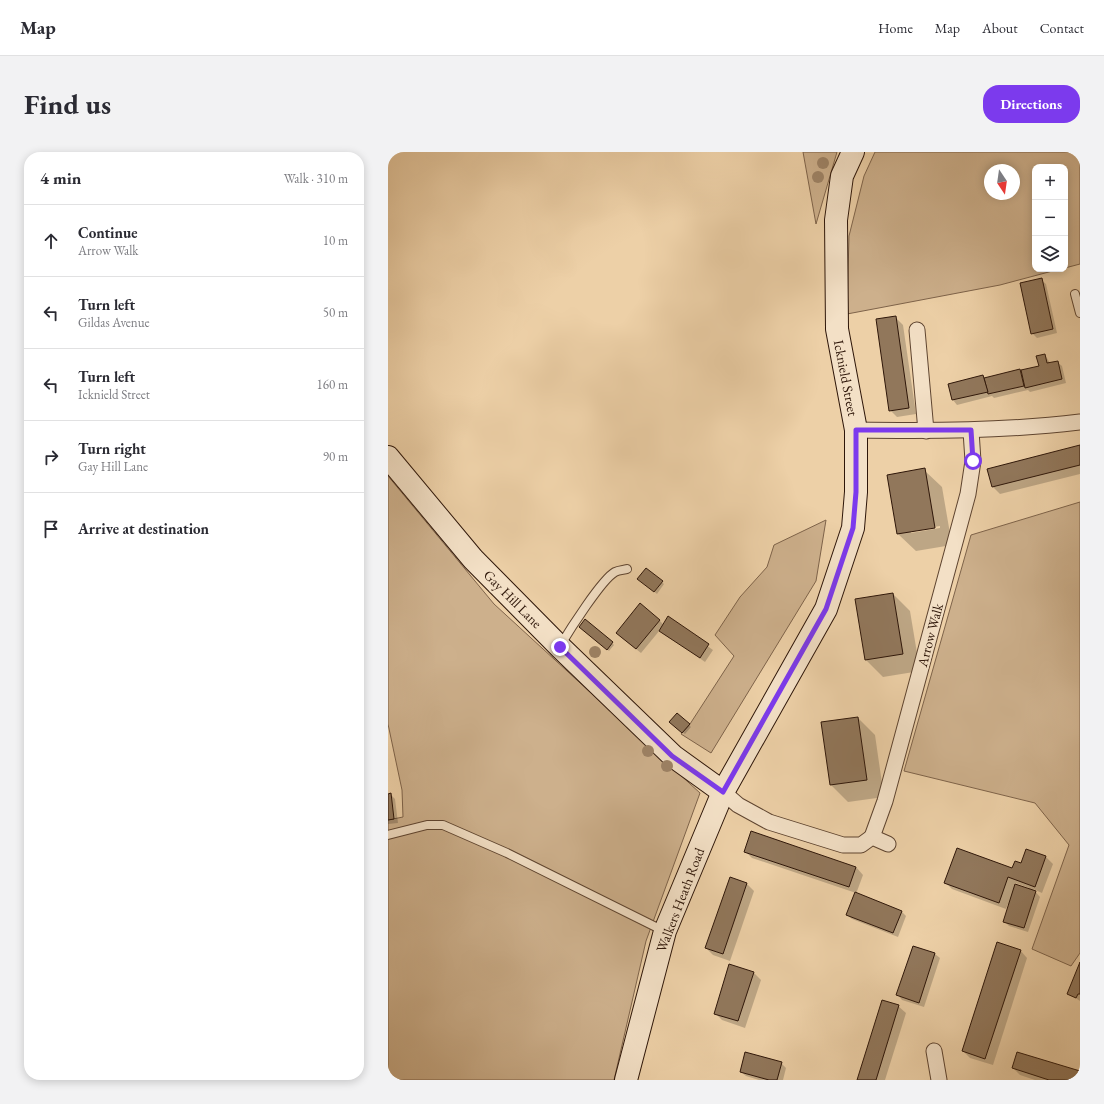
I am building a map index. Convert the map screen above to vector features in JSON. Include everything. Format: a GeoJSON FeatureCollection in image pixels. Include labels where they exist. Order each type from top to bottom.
{"type":"FeatureCollection","features":[{"type":"Feature","properties":{"kind":"street","name":"Icknield Street"},"geometry":{"type":"LineString","coordinates":[[723,792],[828,603],[853,528],[856,492],[856,430],[837,329],[836,271],[837,213],[842,176],[853,152]]}},
{"type":"Feature","properties":{"kind":"street"},"geometry":{"type":"LineString","coordinates":[[916,330],[926,431]]}},
{"type":"Feature","properties":{"kind":"street"},"geometry":{"type":"LineString","coordinates":[[856,430],[971,430],[1042,427],[1080,422]]}},
{"type":"Feature","properties":{"kind":"street","name":"Arrow Walk"},"geometry":{"type":"LineString","coordinates":[[872,836],[885,801],[968,494],[973,461],[971,430]]}},
{"type":"Feature","properties":{"kind":"street","name":"Gay Hill Lane"},"geometry":{"type":"LineString","coordinates":[[388,457],[473,559],[560,647],[672,756],[723,792]]}},
{"type":"Feature","properties":{"kind":"street"},"geometry":{"type":"LineString","coordinates":[[723,792],[738,806],[769,822],[843,845],[861,845],[872,836],[888,844]]}},
{"type":"Feature","properties":{"kind":"street","name":"Walkers Heath Road"},"geometry":{"type":"LineString","coordinates":[[626,1080],[665,931],[723,792]]}},
{"type":"Feature","properties":{"kind":"street"},"geometry":{"type":"LineString","coordinates":[[934,1051],[939,1080]]}},
{"type":"Feature","properties":{"kind":"lane"},"geometry":{"type":"LineString","coordinates":[[1075,294],[1080,313]]}},
{"type":"Feature","properties":{"kind":"lane"},"geometry":{"type":"LineString","coordinates":[[560,647],[572,626],[603,585],[616,571],[627,569]]}},
{"type":"Feature","properties":{"kind":"lane"},"geometry":{"type":"LineString","coordinates":[[388,835],[427,825],[443,825],[454,832],[507,853],[665,931]]}},
{"type":"Feature","properties":{"kind":"shaded area"},"geometry":{"type":"Polygon","coordinates":[[[803,152],[837,152],[816,224],[803,152]]]}},
{"type":"Feature","properties":{"kind":"shaded area"},"geometry":{"type":"Polygon","coordinates":[[[875,152],[1080,152],[1080,264],[1068,267],[1068,164],[1032,164],[1032,272],[1049,272],[1000,285],[847,314],[849,236],[864,176],[875,152]]]}},
{"type":"Feature","properties":{"kind":"shaded area"},"geometry":{"type":"Polygon","coordinates":[[[388,476],[494,604],[700,793],[646,941],[614,1080],[388,1080],[388,820],[403,817],[402,790],[388,724],[388,476]]]}},
{"type":"Feature","properties":{"kind":"shaded area"},"geometry":{"type":"Polygon","coordinates":[[[1080,502],[1080,953],[1071,966],[1032,949],[1069,845],[1035,803],[904,771],[971,535],[1080,502]]]}},
{"type":"Feature","properties":{"kind":"shaded area"},"geometry":{"type":"Polygon","coordinates":[[[826,520],[816,581],[711,753],[681,734],[690,724],[734,656],[715,635],[740,597],[767,567],[774,545],[826,520]]]}},
{"type":"Feature","properties":{"kind":"building"},"geometry":{"type":"Polygon","coordinates":[[[1042,278],[1053,329],[1031,334],[1020,283],[1042,278]]]}},
{"type":"Feature","properties":{"kind":"building"},"geometry":{"type":"Polygon","coordinates":[[[896,316],[909,408],[889,411],[876,319],[896,316]]]}},
{"type":"Feature","properties":{"kind":"building"},"geometry":{"type":"Polygon","coordinates":[[[1045,354],[1047,363],[1058,361],[1062,379],[1025,388],[1021,370],[1039,366],[1036,356],[1045,354]]]}},
{"type":"Feature","properties":{"kind":"building"},"geometry":{"type":"Polygon","coordinates":[[[1020,369],[1024,386],[988,394],[984,378],[1020,369]]]}},
{"type":"Feature","properties":{"kind":"building"},"geometry":{"type":"Polygon","coordinates":[[[983,375],[988,392],[952,400],[948,384],[983,375]]]}},
{"type":"Feature","properties":{"kind":"building"},"geometry":{"type":"Polygon","coordinates":[[[1080,445],[1080,465],[992,487],[987,469],[1080,445]]]}},
{"type":"Feature","properties":{"kind":"building"},"geometry":{"type":"Polygon","coordinates":[[[925,468],[935,528],[897,534],[887,475],[925,468]]]}},
{"type":"Feature","properties":{"kind":"building"},"geometry":{"type":"Polygon","coordinates":[[[646,568],[663,581],[654,592],[637,579],[646,568]]]}},
{"type":"Feature","properties":{"kind":"building"},"geometry":{"type":"Polygon","coordinates":[[[893,593],[903,654],[865,660],[855,599],[893,593]]]}},
{"type":"Feature","properties":{"kind":"building"},"geometry":{"type":"Polygon","coordinates":[[[640,603],[660,620],[636,649],[616,633],[640,603]]]}},
{"type":"Feature","properties":{"kind":"building"},"geometry":{"type":"Polygon","coordinates":[[[668,616],[709,644],[700,658],[659,631],[668,616]]]}},
{"type":"Feature","properties":{"kind":"building"},"geometry":{"type":"Polygon","coordinates":[[[585,619],[613,642],[607,650],[579,627],[585,619]]]}},
{"type":"Feature","properties":{"kind":"building"},"geometry":{"type":"Polygon","coordinates":[[[677,713],[690,724],[682,733],[669,722],[677,713]]]}},
{"type":"Feature","properties":{"kind":"building"},"geometry":{"type":"Polygon","coordinates":[[[858,717],[867,780],[830,785],[821,722],[858,717]]]}},
{"type":"Feature","properties":{"kind":"building"},"geometry":{"type":"Polygon","coordinates":[[[391,793],[394,819],[388,820],[388,794],[391,793]]]}},
{"type":"Feature","properties":{"kind":"building"},"geometry":{"type":"Polygon","coordinates":[[[751,831],[856,867],[849,887],[744,852],[751,831]]]}},
{"type":"Feature","properties":{"kind":"building"},"geometry":{"type":"Polygon","coordinates":[[[957,848],[1012,868],[1015,861],[1021,863],[1026,849],[1046,856],[1035,887],[1008,877],[999,903],[944,883],[957,848]]]}},
{"type":"Feature","properties":{"kind":"building"},"geometry":{"type":"Polygon","coordinates":[[[730,877],[747,883],[723,954],[705,948],[730,877]]]}},
{"type":"Feature","properties":{"kind":"building"},"geometry":{"type":"Polygon","coordinates":[[[1015,884],[1036,891],[1024,928],[1003,922],[1015,884]]]}},
{"type":"Feature","properties":{"kind":"building"},"geometry":{"type":"Polygon","coordinates":[[[855,892],[902,911],[893,933],[846,915],[855,892]]]}},
{"type":"Feature","properties":{"kind":"building"},"geometry":{"type":"Polygon","coordinates":[[[997,942],[1021,950],[985,1059],[962,1051],[997,942]]]}},
{"type":"Feature","properties":{"kind":"building"},"geometry":{"type":"Polygon","coordinates":[[[913,946],[935,953],[919,1003],[896,995],[913,946]]]}},
{"type":"Feature","properties":{"kind":"building"},"geometry":{"type":"Polygon","coordinates":[[[1080,962],[1080,994],[1078,994],[1076,998],[1067,994],[1080,962]]]}},
{"type":"Feature","properties":{"kind":"building"},"geometry":{"type":"Polygon","coordinates":[[[729,964],[754,972],[738,1021],[714,1014],[729,964]]]}},
{"type":"Feature","properties":{"kind":"building"},"geometry":{"type":"Polygon","coordinates":[[[882,1000],[899,1005],[876,1080],[857,1080],[882,1000]]]}},
{"type":"Feature","properties":{"kind":"building"},"geometry":{"type":"Polygon","coordinates":[[[745,1052],[782,1062],[777,1080],[769,1080],[740,1072],[745,1052]]]}},
{"type":"Feature","properties":{"kind":"building"},"geometry":{"type":"Polygon","coordinates":[[[1017,1052],[1080,1071],[1080,1080],[1049,1080],[1012,1068],[1017,1052]]]}},
{"type":"Feature","properties":{"kind":"route"},"geometry":{"type":"LineString","coordinates":[[560,647],[672,756],[711,782],[723,792],[826,609],[853,528],[856,492],[856,430],[971,430],[973,461]]}}]}
